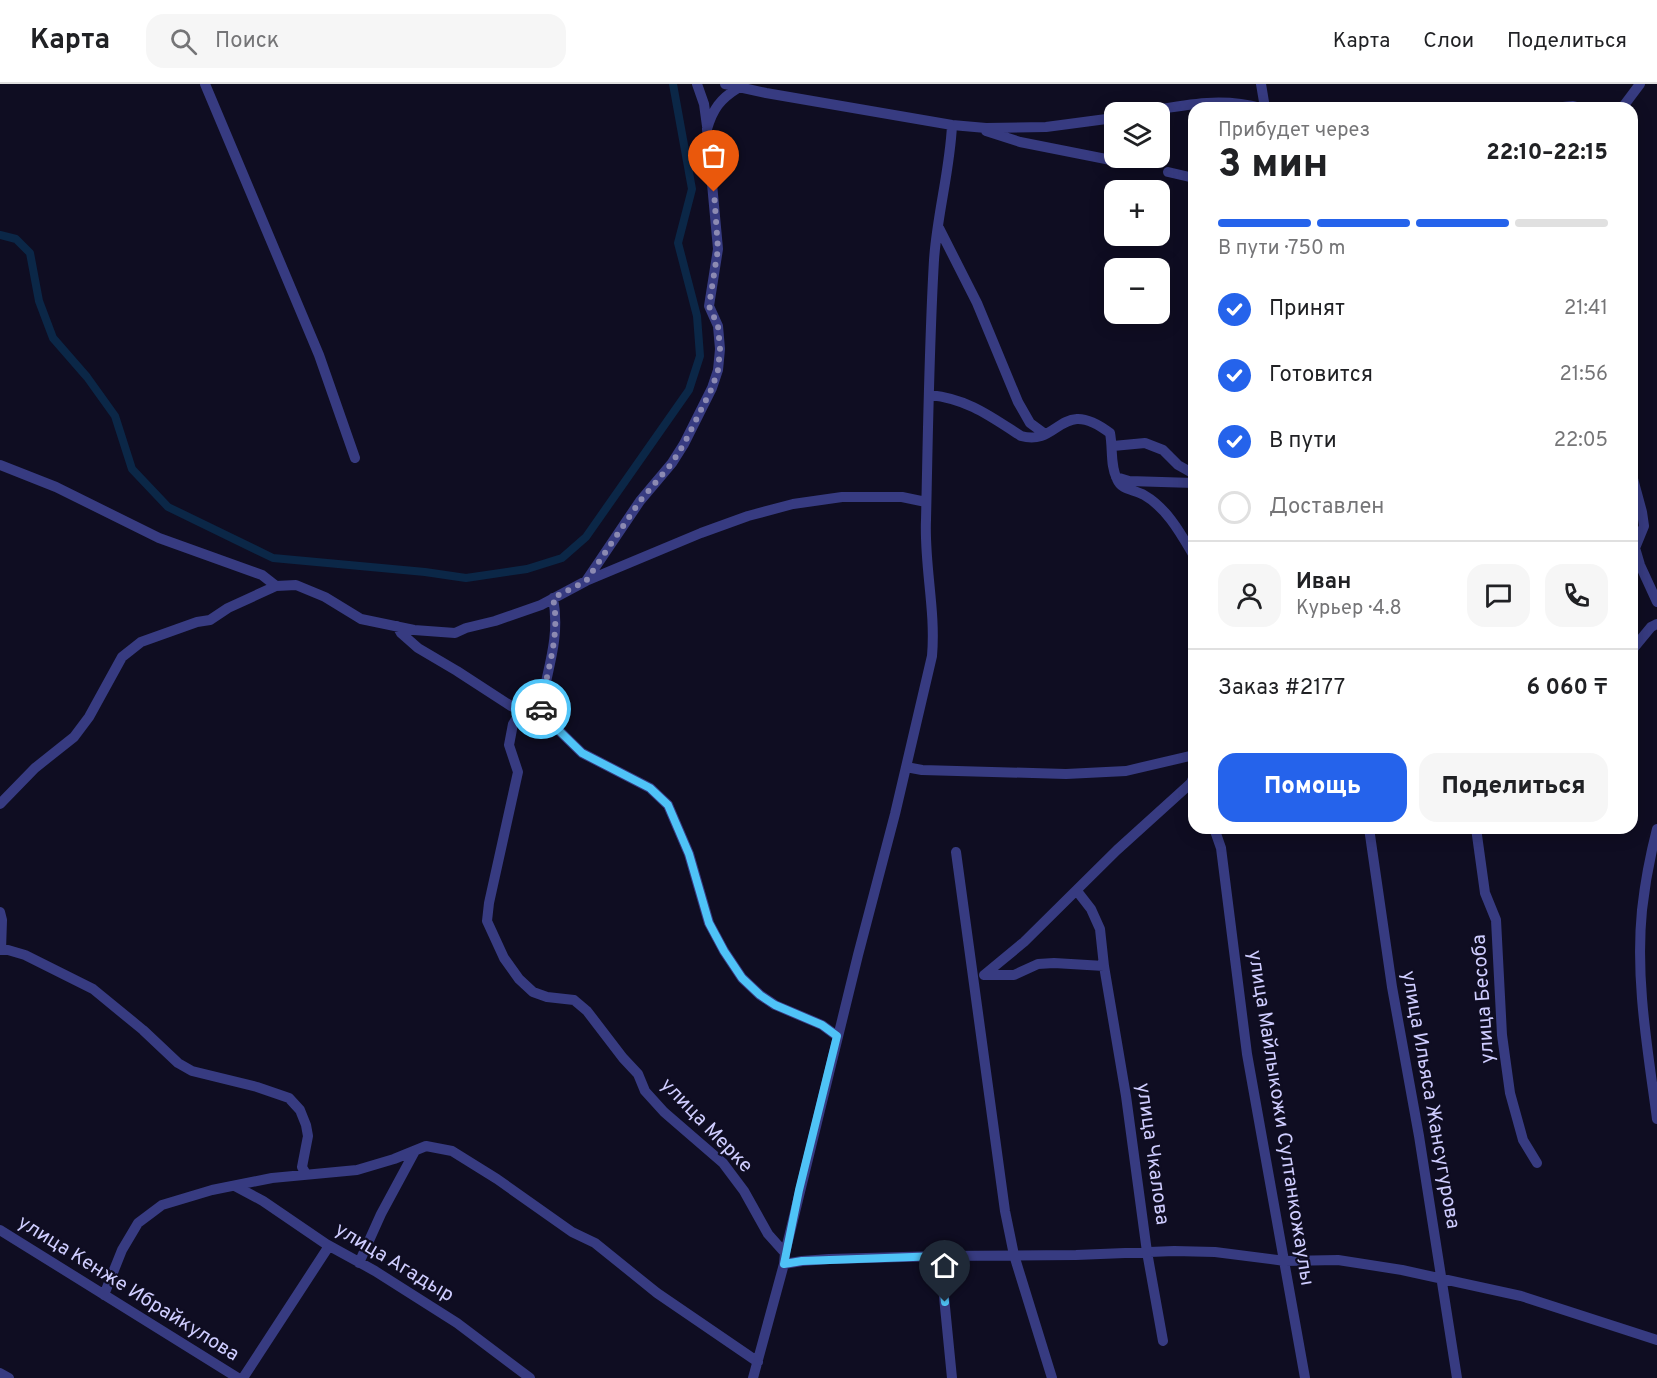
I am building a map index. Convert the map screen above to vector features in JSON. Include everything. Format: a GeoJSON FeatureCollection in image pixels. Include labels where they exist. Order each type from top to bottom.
{"type":"FeatureCollection","features":[{"type":"Feature","properties":{"kind":"street"},"geometry":{"type":"LineString","coordinates":[[205,84],[319,355],[355,458]]}},
{"type":"Feature","properties":{"kind":"street"},"geometry":{"type":"LineString","coordinates":[[586,581],[640,501],[672,463],[684,444],[712,388],[718,370],[720,349],[718,326],[709,306],[718,249],[704,104],[697,84]]}},
{"type":"Feature","properties":{"kind":"street"},"geometry":{"type":"LineString","coordinates":[[726,84],[738,88],[971,127],[1046,127],[1104,119]]}},
{"type":"Feature","properties":{"kind":"street"},"geometry":{"type":"LineString","coordinates":[[1261,84],[1262,102]]}},
{"type":"Feature","properties":{"kind":"street"},"geometry":{"type":"LineString","coordinates":[[1626,102],[1637,85]]}},
{"type":"Feature","properties":{"kind":"street"},"geometry":{"type":"LineString","coordinates":[[707,129],[721,99],[738,88]]}},
{"type":"Feature","properties":{"kind":"street"},"geometry":{"type":"LineString","coordinates":[[1170,107],[1188,104]]}},
{"type":"Feature","properties":{"kind":"street"},"geometry":{"type":"LineString","coordinates":[[753,1378],[906,767],[934,641],[927,562],[926,502],[934,258],[952,125]]}},
{"type":"Feature","properties":{"kind":"street"},"geometry":{"type":"LineString","coordinates":[[971,127],[1020,142],[1104,159]]}},
{"type":"Feature","properties":{"kind":"street"},"geometry":{"type":"LineString","coordinates":[[1168,172],[1188,177]]}},
{"type":"Feature","properties":{"kind":"street"},"geometry":{"type":"LineString","coordinates":[[939,228],[976,303],[1018,402],[1030,423],[1045,434]]}},
{"type":"Feature","properties":{"kind":"street"},"geometry":{"type":"LineString","coordinates":[[930,394],[981,409],[1021,436],[1029,438],[1045,434],[1071,418],[1087,419],[1099,425],[1110,433],[1113,446],[1113,470],[1122,487],[1143,494],[1156,503],[1188,547]]}},
{"type":"Feature","properties":{"kind":"street"},"geometry":{"type":"LineString","coordinates":[[1113,446],[1145,444],[1163,450],[1178,465],[1188,471]]}},
{"type":"Feature","properties":{"kind":"street"},"geometry":{"type":"LineString","coordinates":[[0,465],[56,487],[159,538],[262,575],[276,586]]}},
{"type":"Feature","properties":{"kind":"street"},"geometry":{"type":"LineString","coordinates":[[1116,477],[1129,481],[1188,483]]}},
{"type":"Feature","properties":{"kind":"street"},"geometry":{"type":"LineString","coordinates":[[0,804],[35,768],[74,737],[89,717],[122,657],[141,642],[197,622],[210,620],[228,608],[276,586],[297,585],[325,597],[361,619],[440,633],[454,633],[530,609],[586,581],[748,516],[793,504],[842,496],[902,497],[926,502]]}},
{"type":"Feature","properties":{"kind":"street"},"geometry":{"type":"LineString","coordinates":[[1638,517],[1644,525],[1638,540]]}},
{"type":"Feature","properties":{"kind":"street"},"geometry":{"type":"LineString","coordinates":[[1638,560],[1657,602]]}},
{"type":"Feature","properties":{"kind":"street"},"geometry":{"type":"LineString","coordinates":[[540,712],[555,642],[556,612],[553,598]]}},
{"type":"Feature","properties":{"kind":"street"},"geometry":{"type":"LineString","coordinates":[[1638,643],[1657,624]]}},
{"type":"Feature","properties":{"kind":"street"},"geometry":{"type":"LineString","coordinates":[[397,626],[401,633],[418,648],[521,711],[533,715],[540,712]]}},
{"type":"Feature","properties":{"kind":"street","name":"улица Мерке"},"geometry":{"type":"LineString","coordinates":[[521,711],[509,735],[509,745],[518,772],[487,921],[504,958],[519,979],[533,992],[547,997],[574,1000],[587,1011],[638,1074],[645,1091],[664,1112],[723,1162],[744,1191],[784,1259]]}},
{"type":"Feature","properties":{"kind":"street"},"geometry":{"type":"LineString","coordinates":[[540,712],[582,753],[650,788],[668,805],[689,854],[709,923],[742,978],[775,1005],[822,1025],[837,1036]]}},
{"type":"Feature","properties":{"kind":"street"},"geometry":{"type":"LineString","coordinates":[[906,767],[922,770],[1066,774],[1126,771],[1188,756]]}},
{"type":"Feature","properties":{"kind":"street"},"geometry":{"type":"LineString","coordinates":[[979,977],[1024,942],[1117,850],[1188,786]]}},
{"type":"Feature","properties":{"kind":"street"},"geometry":{"type":"LineString","coordinates":[[1657,829],[1648,867],[1642,912],[1641,974],[1646,1043],[1657,1119]]}},
{"type":"Feature","properties":{"kind":"street","name":"улица Майлыкожи Султанкожаулы"},"geometry":{"type":"LineString","coordinates":[[1216,834],[1221,848],[1247,1054],[1305,1378]]}},
{"type":"Feature","properties":{"kind":"street","name":"улица Ильяса Жансугурова"},"geometry":{"type":"LineString","coordinates":[[1370,834],[1392,987],[1419,1136],[1457,1378]]}},
{"type":"Feature","properties":{"kind":"street","name":"улица Бесоба"},"geometry":{"type":"LineString","coordinates":[[1477,834],[1485,893],[1496,920],[1502,1035],[1510,1093],[1523,1140],[1537,1163]]}},
{"type":"Feature","properties":{"kind":"street"},"geometry":{"type":"LineString","coordinates":[[956,852],[979,977],[1005,1211],[1014,1255],[1052,1378]]}},
{"type":"Feature","properties":{"kind":"street","name":"улица Чкалова"},"geometry":{"type":"LineString","coordinates":[[1077,891],[1090,909],[1100,929],[1162,1341]]}},
{"type":"Feature","properties":{"kind":"street"},"geometry":{"type":"LineString","coordinates":[[0,912],[1,950],[25,955],[93,989],[178,1062],[192,1071],[257,1087],[288,1098],[300,1110],[306,1125],[308,1136],[302,1167],[306,1174]]}},
{"type":"Feature","properties":{"kind":"street"},"geometry":{"type":"LineString","coordinates":[[979,977],[1014,975],[1038,964],[1054,963],[1105,969]]}},
{"type":"Feature","properties":{"kind":"street"},"geometry":{"type":"LineString","coordinates":[[104,1295],[122,1250],[138,1224],[162,1205],[272,1178],[357,1170],[426,1146],[452,1151],[497,1179],[572,1232],[595,1243],[657,1293],[758,1362]]}},
{"type":"Feature","properties":{"kind":"street"},"geometry":{"type":"LineString","coordinates":[[359,1263],[381,1214],[415,1150]]}},
{"type":"Feature","properties":{"kind":"street","name":"улица Агадыр"},"geometry":{"type":"LineString","coordinates":[[235,1186],[457,1323],[530,1378]]}},
{"type":"Feature","properties":{"kind":"street","name":"улица Кенже Ибрайкулова"},"geometry":{"type":"LineString","coordinates":[[0,1230],[238,1378]]}},
{"type":"Feature","properties":{"kind":"street"},"geometry":{"type":"LineString","coordinates":[[243,1378],[329,1246]]}},
{"type":"Feature","properties":{"kind":"street"},"geometry":{"type":"LineString","coordinates":[[784,1259],[802,1261],[940,1256],[1215,1252],[1285,1261],[1338,1260],[1442,1278],[1521,1296],[1657,1340]]}},
{"type":"Feature","properties":{"kind":"street"},"geometry":{"type":"LineString","coordinates":[[940,1256],[952,1378]]}},
{"type":"Feature","properties":{"kind":"street"},"geometry":{"type":"LineString","coordinates":[[0,1373],[9,1378]]}},
{"type":"Feature","properties":{"kind":"waterway"},"geometry":{"type":"LineString","coordinates":[[0,235],[16,239],[30,253],[39,301],[53,338],[87,377],[115,416],[132,469],[168,507],[273,558],[466,578],[527,569],[562,558],[586,537],[689,390],[700,356],[697,316],[678,243],[692,189],[673,84]]}},
{"type":"Feature","properties":{"kind":"way so far"},"geometry":{"type":"LineString","coordinates":[[541,709],[555,642],[556,612],[553,598],[586,581],[640,501],[672,463],[712,388],[718,370],[720,349],[718,326],[709,306],[718,249],[714,192]]}},
{"type":"Feature","properties":{"kind":"route"},"geometry":{"type":"LineString","coordinates":[[541,709],[540,712],[582,753],[650,788],[668,805],[689,854],[709,923],[742,978],[775,1005],[822,1025],[837,1036],[799,1190],[784,1264],[829,1259],[940,1256],[945,1302]]}}]}
